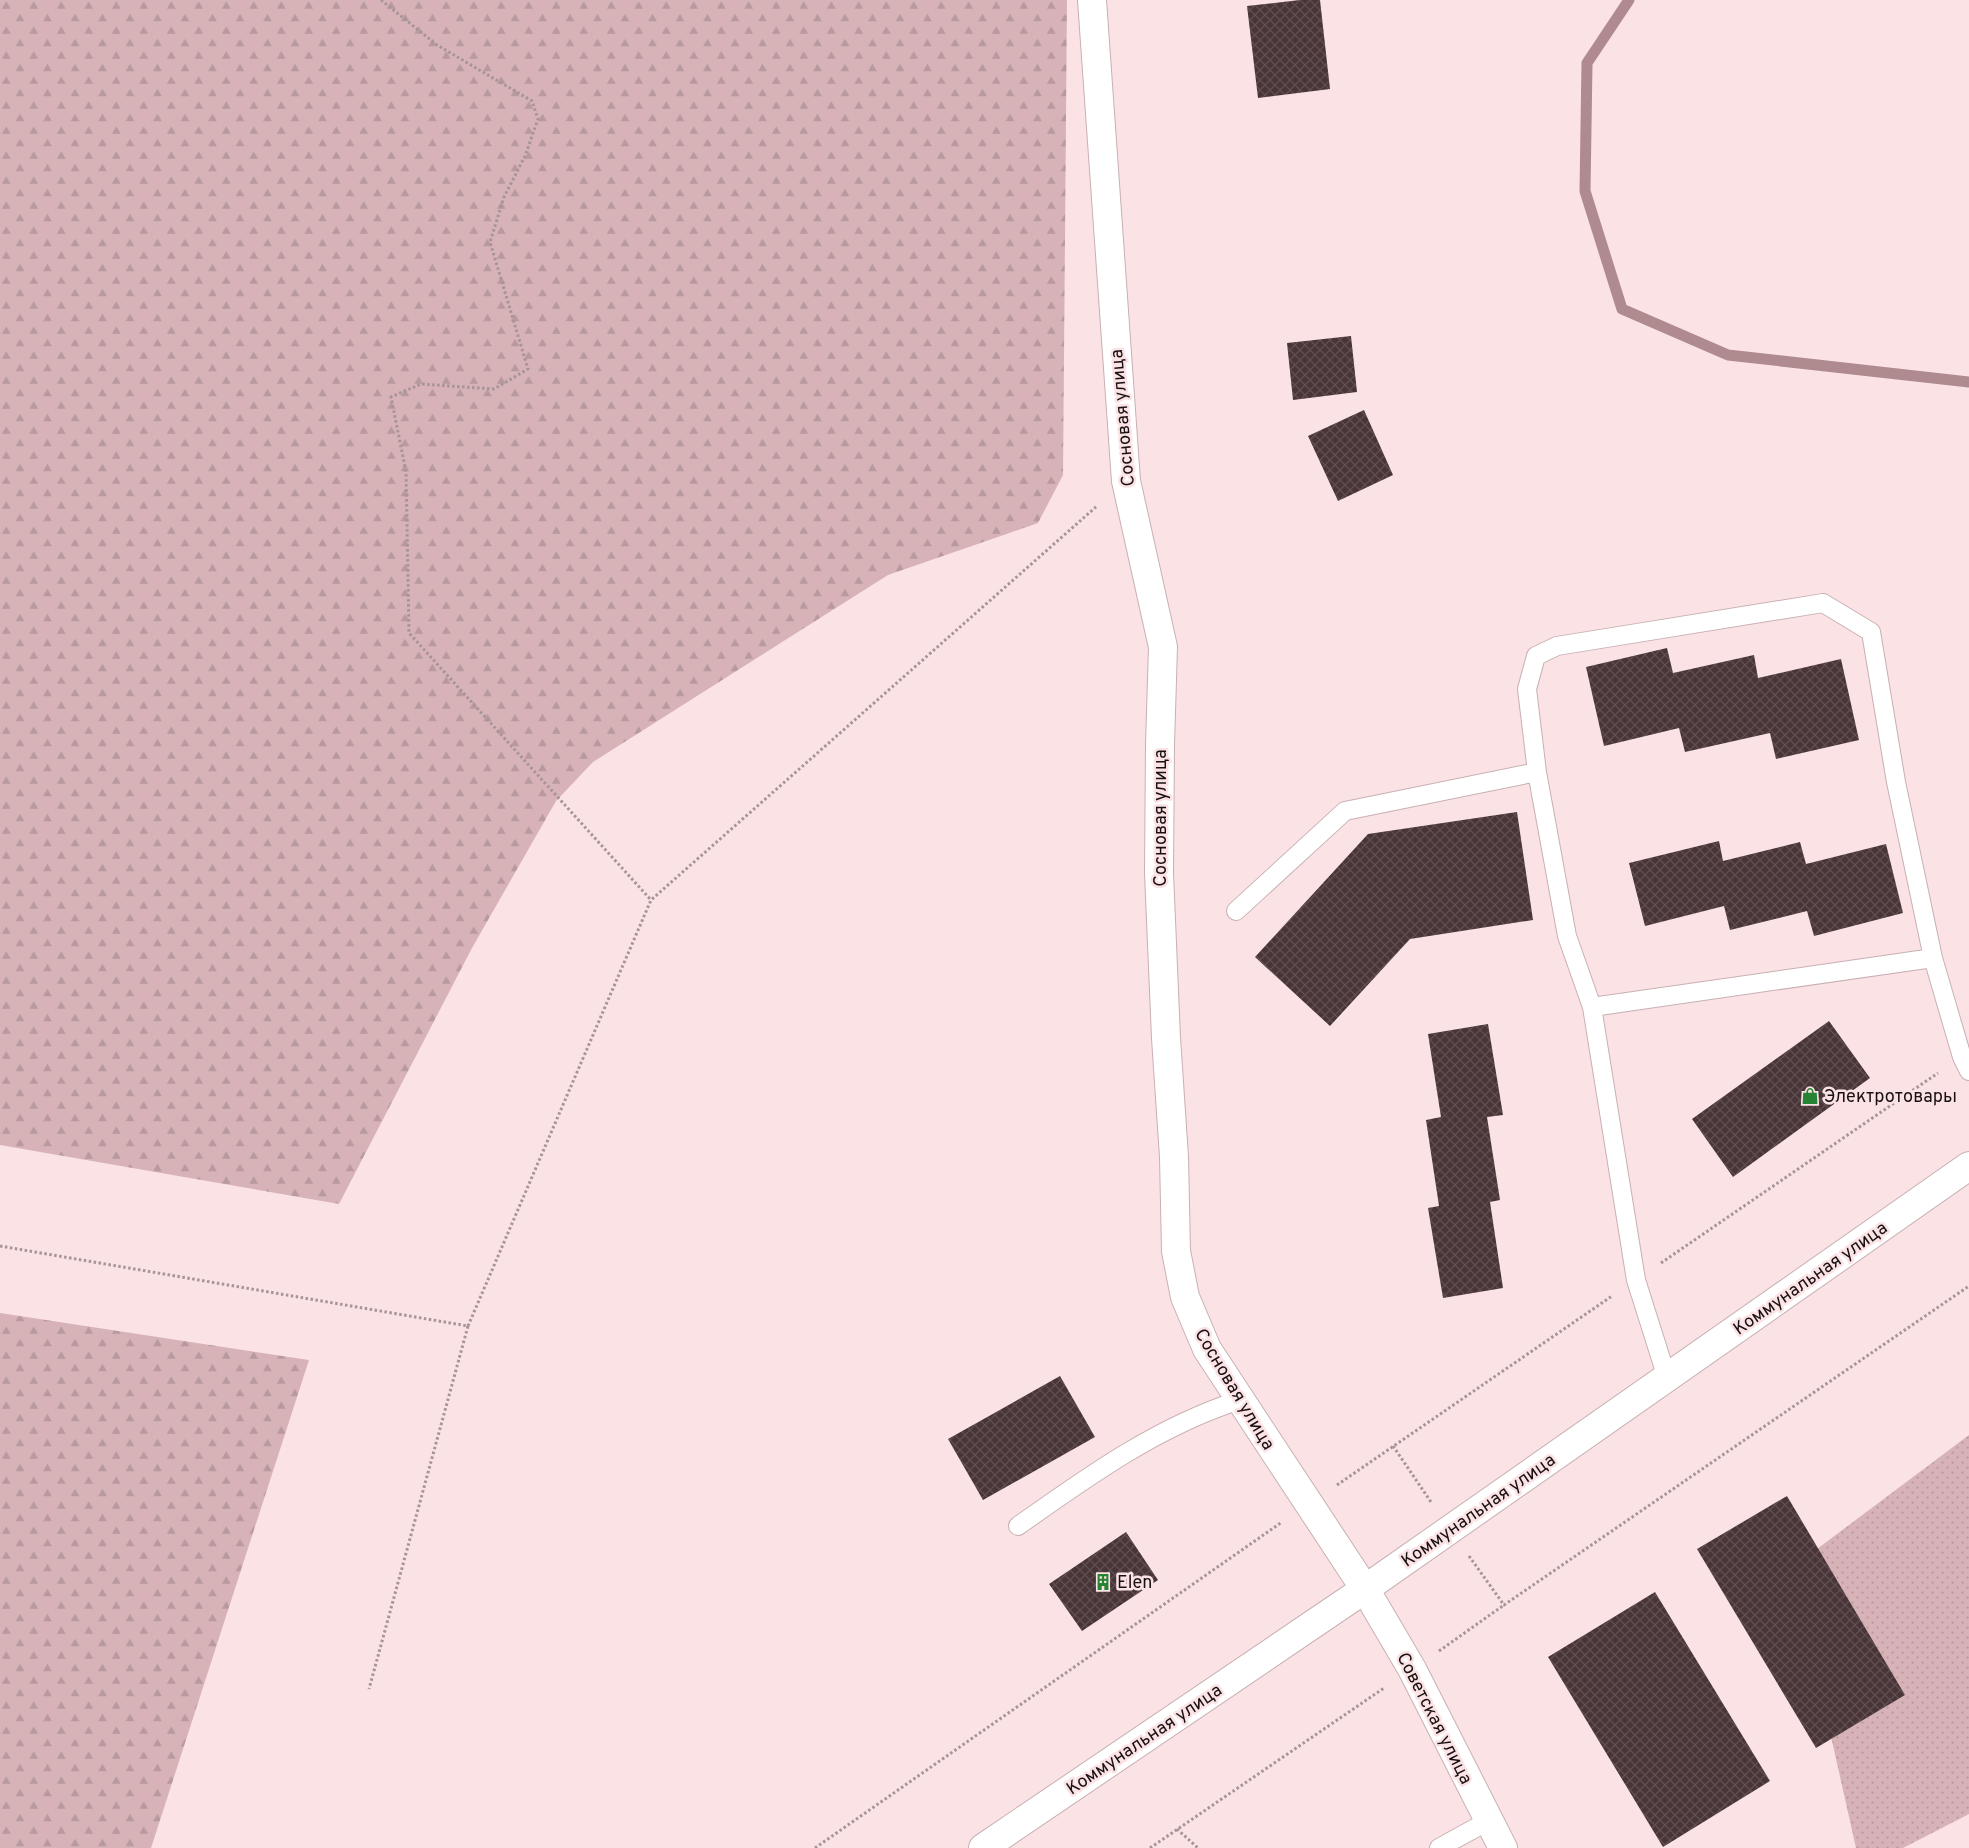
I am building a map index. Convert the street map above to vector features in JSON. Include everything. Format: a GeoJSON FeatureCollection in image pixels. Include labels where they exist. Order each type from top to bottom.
{"type":"FeatureCollection","features":[{"type":"Feature","properties":{"kind":"street","name":"Сосновая улица"},"geometry":{"type":"LineString","coordinates":[[1092,0],[1126,481],[1164,647],[1160,744],[1160,874],[1166,1038],[1174,1157],[1176,1251],[1188,1306],[1207,1349],[1364,1590]]}},
{"type":"Feature","properties":{"kind":"street","name":"Коммунальная улица"},"geometry":{"type":"LineString","coordinates":[[983,1848],[1364,1590],[1969,1166]]}},
{"type":"Feature","properties":{"kind":"street","name":"Советская улица"},"geometry":{"type":"LineString","coordinates":[[1364,1590],[1412,1669],[1503,1848]]}},
{"type":"Feature","properties":{"kind":"lane"},"geometry":{"type":"LineString","coordinates":[[1667,1378],[1636,1280],[1592,1006],[1567,936],[1537,772],[1527,689],[1536,656],[1556,646],[1823,602],[1872,632],[1896,782],[1933,958],[1965,1064]]}},
{"type":"Feature","properties":{"kind":"lane"},"geometry":{"type":"LineString","coordinates":[[1236,911],[1345,812],[1537,772]]}},
{"type":"Feature","properties":{"kind":"lane"},"geometry":{"type":"LineString","coordinates":[[1592,1006],[1933,958]]}},
{"type":"Feature","properties":{"kind":"lane"},"geometry":{"type":"LineString","coordinates":[[1018,1526],[1098,1468],[1207,1410],[1240,1400]]}},
{"type":"Feature","properties":{"kind":"lane"},"geometry":{"type":"LineString","coordinates":[[1439,1848],[1488,1821]]}},
{"type":"Feature","properties":{"kind":"path"},"geometry":{"type":"LineString","coordinates":[[380,0],[437,45],[532,101],[538,119],[524,156],[504,197],[490,242],[528,369],[494,389],[421,384],[391,397],[406,472],[409,633],[651,900]]}},
{"type":"Feature","properties":{"kind":"path"},"geometry":{"type":"LineString","coordinates":[[368,1689],[468,1326],[651,900],[1126,481]]}},
{"type":"Feature","properties":{"kind":"path"},"geometry":{"type":"LineString","coordinates":[[815,1848],[1307,1505],[1636,1280],[1965,1064]]}},
{"type":"Feature","properties":{"kind":"path"},"geometry":{"type":"LineString","coordinates":[[0,1246],[468,1326]]}},
{"type":"Feature","properties":{"kind":"path"},"geometry":{"type":"LineString","coordinates":[[1150,1848],[1969,1286]]}},
{"type":"Feature","properties":{"kind":"path"},"geometry":{"type":"LineString","coordinates":[[1393,1446],[1504,1606]]}},
{"type":"Feature","properties":{"kind":"path"},"geometry":{"type":"LineString","coordinates":[[1177,1829],[1198,1848]]}},
{"type":"Feature","properties":{"kind":"green space"},"geometry":{"type":"Polygon","coordinates":[[[0,0],[1067,0],[1063,475],[1038,523],[888,575],[593,762],[556,801],[472,948],[339,1204],[0,1145],[0,0]]]}},
{"type":"Feature","properties":{"kind":"green space"},"geometry":{"type":"Polygon","coordinates":[[[0,1313],[309,1360],[151,1848],[0,1848],[0,1313]]]}},
{"type":"Feature","properties":{"kind":"green space"},"geometry":{"type":"Polygon","coordinates":[[[1969,1435],[1969,1814],[1903,1848],[1856,1848],[1793,1567],[1969,1435]]]}},
{"type":"Feature","properties":{"kind":"building"},"geometry":{"type":"Polygon","coordinates":[[[1300,0],[1320,0],[1330,89],[1258,98],[1247,6],[1300,0]]]}},
{"type":"Feature","properties":{"kind":"building"},"geometry":{"type":"Polygon","coordinates":[[[1351,336],[1357,392],[1293,400],[1287,343],[1351,336]]]}},
{"type":"Feature","properties":{"kind":"building"},"geometry":{"type":"Polygon","coordinates":[[[1364,410],[1393,475],[1338,501],[1308,436],[1364,410]]]}},
{"type":"Feature","properties":{"kind":"building"},"geometry":{"type":"Polygon","coordinates":[[[1667,648],[1673,673],[1754,655],[1758,678],[1841,659],[1859,740],[1776,759],[1770,733],[1685,752],[1679,728],[1604,746],[1586,667],[1667,648]]]}},
{"type":"Feature","properties":{"kind":"building"},"geometry":{"type":"Polygon","coordinates":[[[1517,812],[1533,920],[1410,939],[1330,1026],[1255,957],[1368,834],[1517,812]]]}},
{"type":"Feature","properties":{"kind":"building"},"geometry":{"type":"Polygon","coordinates":[[[1719,841],[1723,861],[1800,842],[1806,864],[1886,844],[1903,913],[1814,936],[1807,911],[1730,930],[1724,906],[1645,926],[1629,863],[1719,841]]]}},
{"type":"Feature","properties":{"kind":"building"},"geometry":{"type":"Polygon","coordinates":[[[1829,1021],[1870,1078],[1733,1177],[1692,1119],[1829,1021]]]}},
{"type":"Feature","properties":{"kind":"building"},"geometry":{"type":"Polygon","coordinates":[[[1488,1024],[1503,1115],[1487,1117],[1500,1200],[1490,1202],[1503,1288],[1443,1298],[1428,1208],[1439,1206],[1426,1120],[1441,1117],[1428,1034],[1488,1024]]]}},
{"type":"Feature","properties":{"kind":"building"},"geometry":{"type":"Polygon","coordinates":[[[1060,1376],[1095,1437],[983,1500],[948,1439],[1060,1376]]]}},
{"type":"Feature","properties":{"kind":"building"},"geometry":{"type":"Polygon","coordinates":[[[1787,1496],[1905,1695],[1816,1748],[1697,1549],[1787,1496]]]}},
{"type":"Feature","properties":{"kind":"building","name":"Elen"},"geometry":{"type":"Polygon","coordinates":[[[1126,1532],[1158,1580],[1082,1631],[1049,1584],[1126,1532]]]}},
{"type":"Feature","properties":{"kind":"building"},"geometry":{"type":"Polygon","coordinates":[[[1655,1592],[1770,1781],[1663,1847],[1548,1657],[1655,1592]]]}},
{"type":"Feature","properties":{"kind":"waterway"},"geometry":{"type":"LineString","coordinates":[[1629,0],[1587,63],[1585,191],[1622,309],[1728,355],[1969,382]]}},
{"type":"Feature","properties":{"kind":"place","name":"Электротовары"},"geometry":{"type":"Point","coordinates":[1810,1096]}},
{"type":"Feature","properties":{"kind":"place","name":"Elen"},"geometry":{"type":"Point","coordinates":[1103,1582]}}]}
